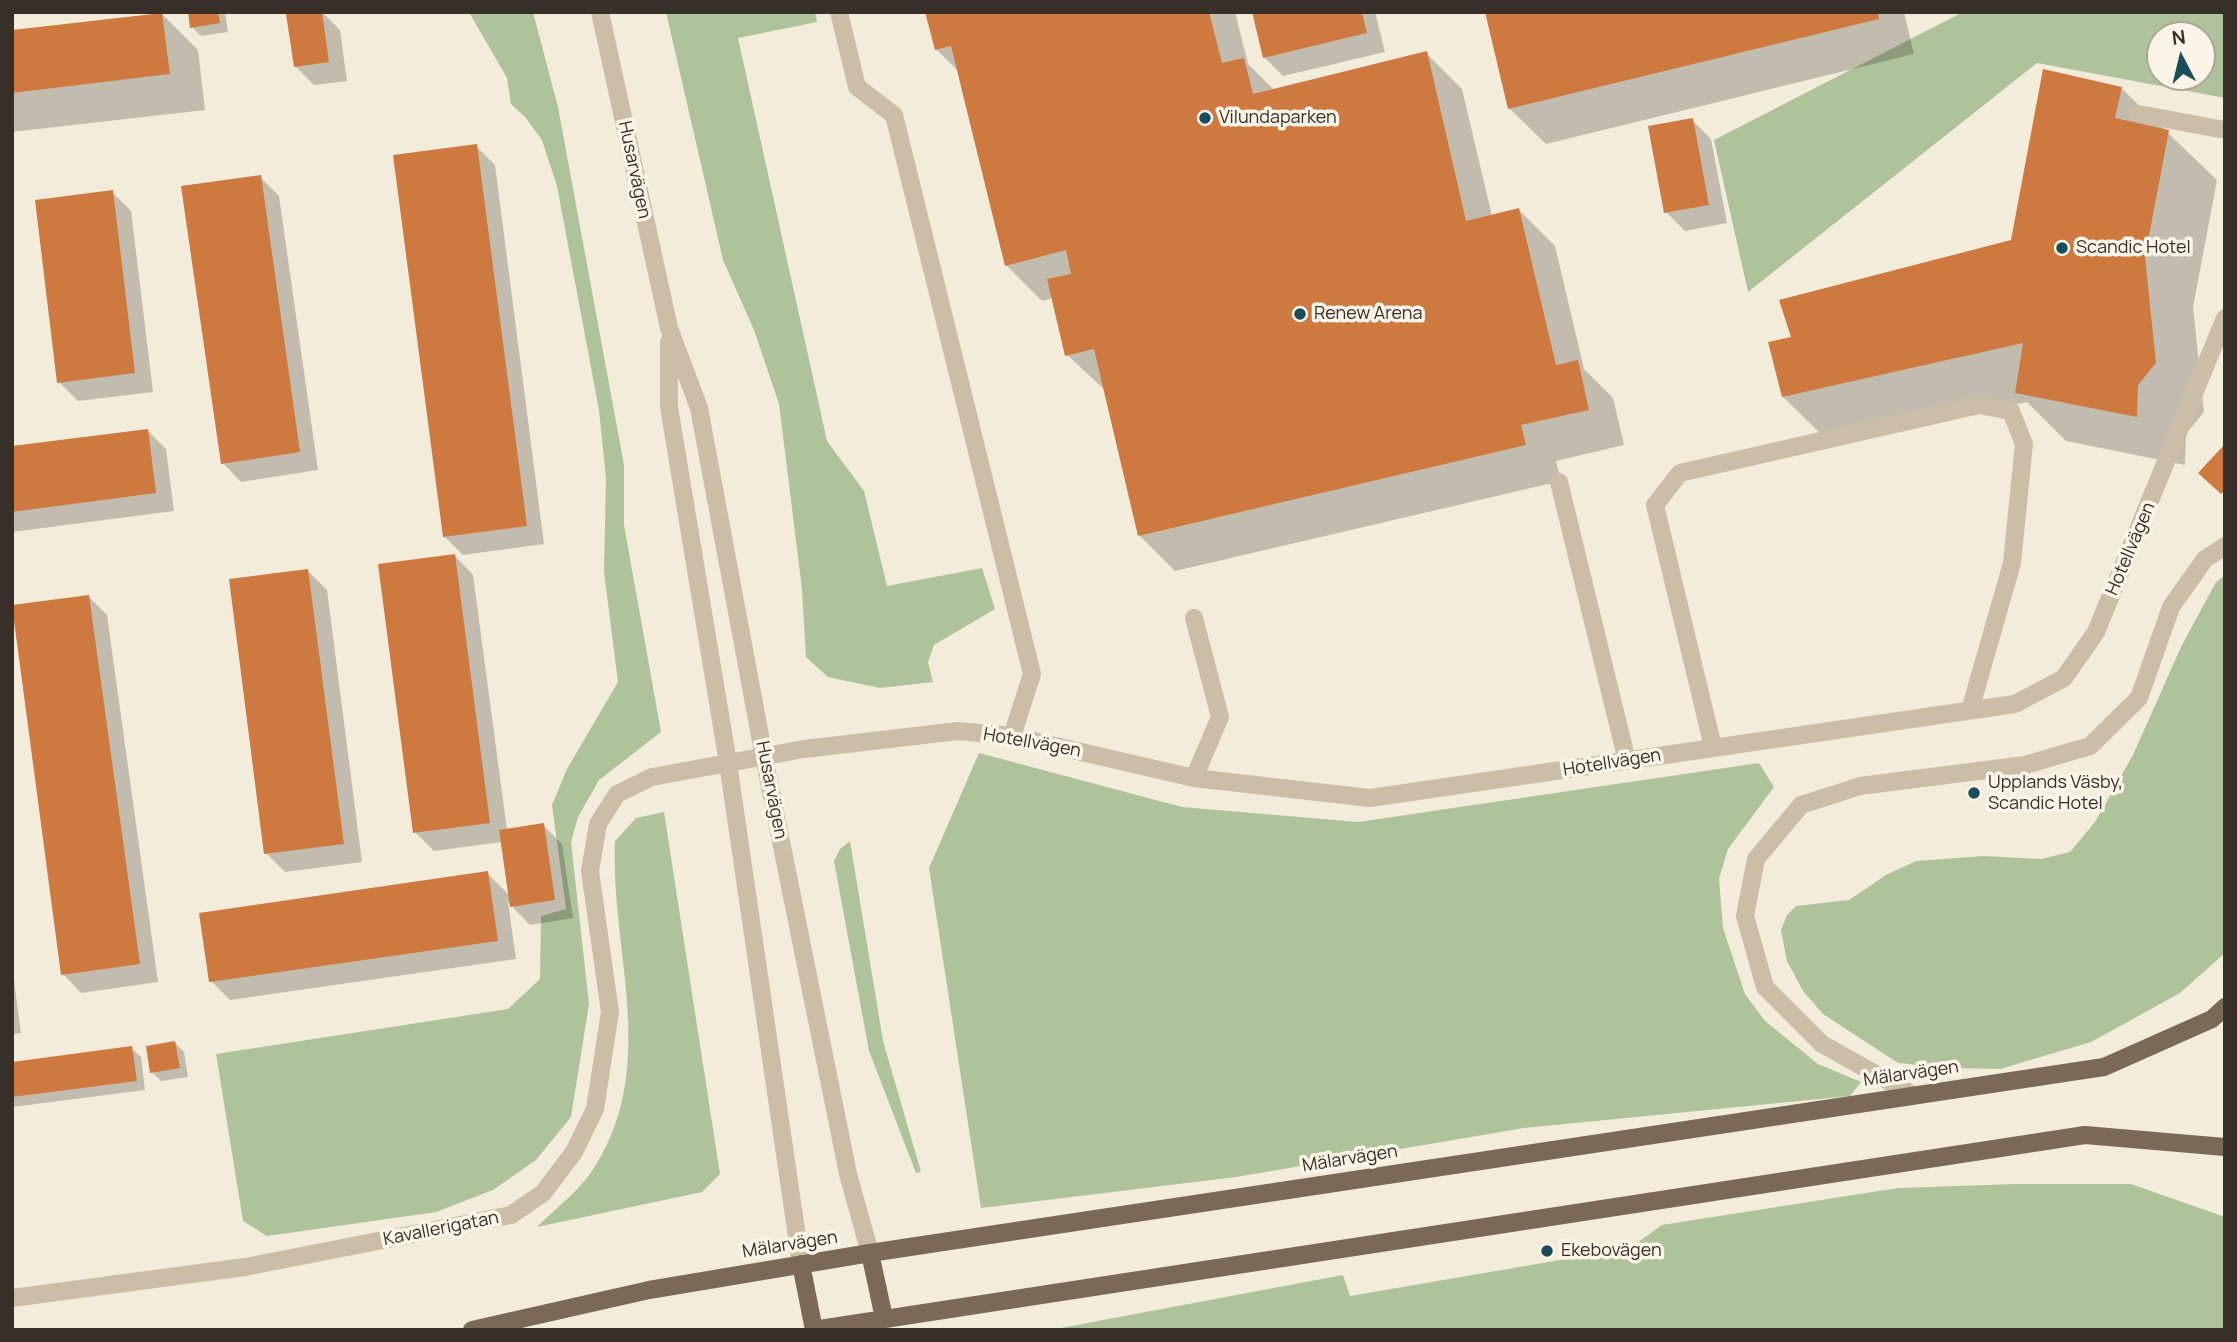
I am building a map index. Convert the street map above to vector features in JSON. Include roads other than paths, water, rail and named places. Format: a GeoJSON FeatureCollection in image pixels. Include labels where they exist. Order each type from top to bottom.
{"type":"FeatureCollection","features":[{"type":"Feature","properties":{"kind":"main road","name":"Mälarvägen"},"geometry":{"type":"LineString","coordinates":[[472,1330],[649,1290],[801,1264],[2104,1067],[2212,1019],[2225,1007]]}},
{"type":"Feature","properties":{"kind":"main road"},"geometry":{"type":"LineString","coordinates":[[801,1264],[813,1330],[885,1324],[2085,1135],[2225,1147]]}},
{"type":"Feature","properties":{"kind":"main road"},"geometry":{"type":"LineString","coordinates":[[870,1253],[885,1324]]}},
{"type":"Feature","properties":{"kind":"street","name":"Husarvägen"},"geometry":{"type":"LineString","coordinates":[[600,12],[669,328],[699,408],[764,757],[848,1174],[870,1253]]}},
{"type":"Feature","properties":{"kind":"street"},"geometry":{"type":"LineString","coordinates":[[839,12],[857,87],[894,115],[1032,674],[1012,736]]}},
{"type":"Feature","properties":{"kind":"street"},"geometry":{"type":"LineString","coordinates":[[2139,114],[2225,130]]}},
{"type":"Feature","properties":{"kind":"street","name":"Hotellvägen"},"geometry":{"type":"LineString","coordinates":[[764,757],[958,731],[1012,736],[1194,778],[1370,798],[2015,704],[2064,678],[2096,632],[2225,318]]}},
{"type":"Feature","properties":{"kind":"street","name":"Husarvägen"},"geometry":{"type":"LineString","coordinates":[[669,328],[669,407],[728,763],[801,1264]]}},
{"type":"Feature","properties":{"kind":"street"},"geometry":{"type":"LineString","coordinates":[[1713,747],[1655,505],[1671,484],[1680,473],[1979,405],[2011,411],[2024,444],[2012,563],[1970,710]]}},
{"type":"Feature","properties":{"kind":"street"},"geometry":{"type":"LineString","coordinates":[[1559,482],[1628,761]]}},
{"type":"Feature","properties":{"kind":"street"},"geometry":{"type":"LineString","coordinates":[[1913,1095],[1822,1044],[1765,987],[1745,916],[1756,859],[1801,805],[1860,786],[2025,765],[2090,746],[2139,698],[2171,607],[2205,559],[2225,546]]}},
{"type":"Feature","properties":{"kind":"street"},"geometry":{"type":"LineString","coordinates":[[1194,618],[1220,717],[1194,778]]}},
{"type":"Feature","properties":{"kind":"street","name":"Kavallerigatan"},"geometry":{"type":"LineString","coordinates":[[12,1297],[245,1267],[511,1215],[543,1193],[574,1152],[595,1109],[610,1012],[590,871],[598,824],[617,794],[652,777],[764,757]]}},
{"type":"Feature","properties":{"kind":"place","name":"Vilundaparken"},"geometry":{"type":"Point","coordinates":[1205,118]}},
{"type":"Feature","properties":{"kind":"place","name":"Scandic Hotel"},"geometry":{"type":"Point","coordinates":[2062,248]}},
{"type":"Feature","properties":{"kind":"place","name":"Renew Arena"},"geometry":{"type":"Point","coordinates":[1300,314]}},
{"type":"Feature","properties":{"kind":"place","name":"Upplands Väsby, Scandic Hotel"},"geometry":{"type":"Point","coordinates":[1974,793]}},
{"type":"Feature","properties":{"kind":"place","name":"Ekebovägen"},"geometry":{"type":"Point","coordinates":[1547,1251]}}]}
